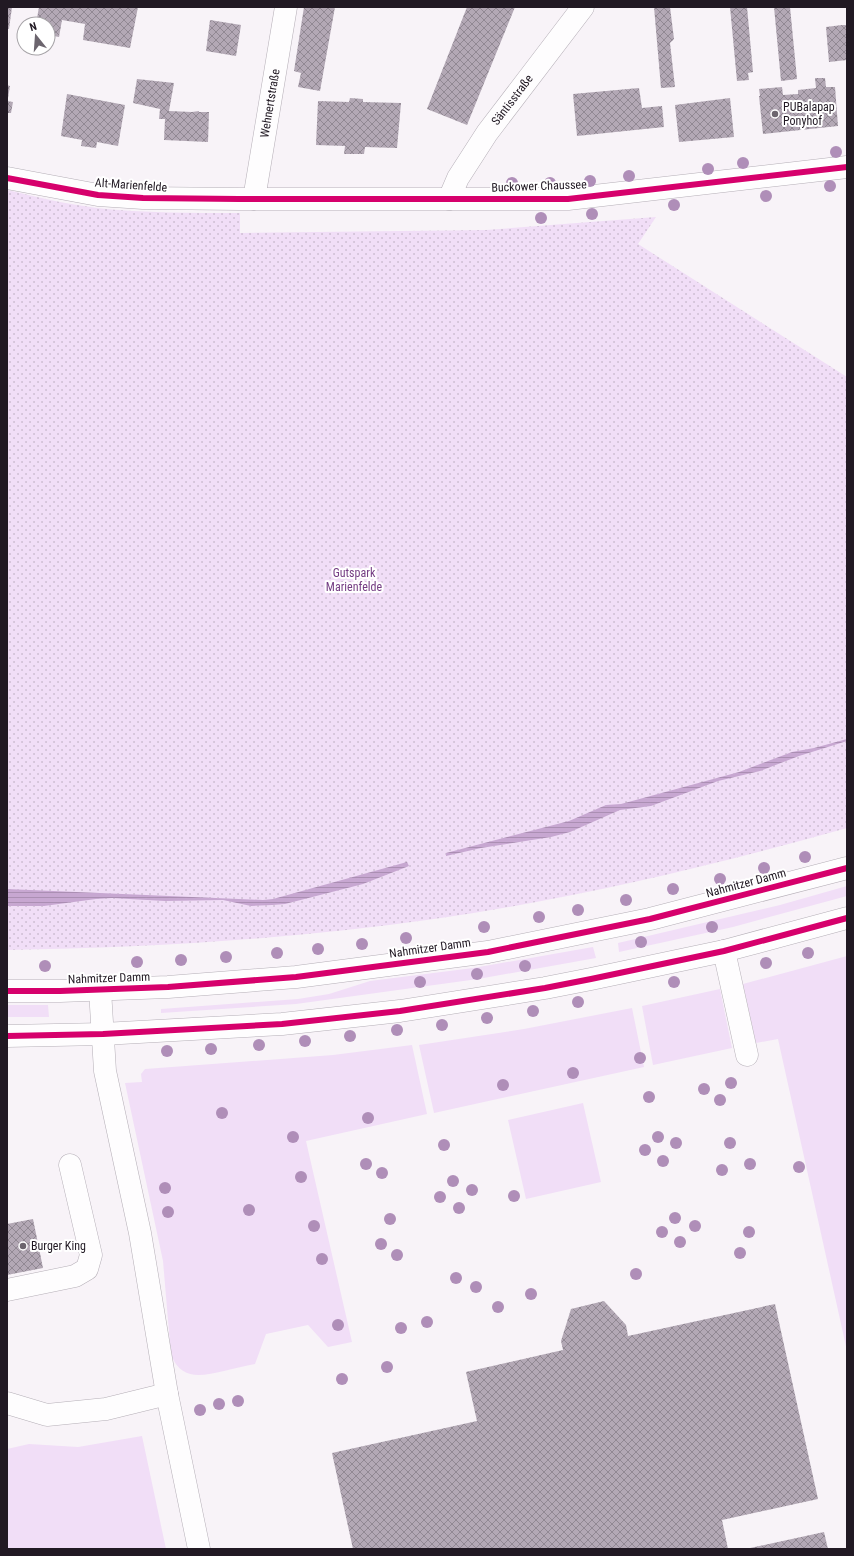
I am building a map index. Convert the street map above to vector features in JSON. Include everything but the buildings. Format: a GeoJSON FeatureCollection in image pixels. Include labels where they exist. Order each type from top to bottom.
{"type":"FeatureCollection","features":[{"type":"Feature","properties":{"kind":"main road","name":"Wehnertstraße"},"geometry":{"type":"LineString","coordinates":[[254,199],[286,7]]}},
{"type":"Feature","properties":{"kind":"main road","name":"Säntisstraße"},"geometry":{"type":"LineString","coordinates":[[450,199],[458,178],[488,133],[582,7]]}},
{"type":"Feature","properties":{"kind":"main road","name":"Buckower Chaussee"},"geometry":{"type":"LineString","coordinates":[[254,199],[568,198],[847,166]]}},
{"type":"Feature","properties":{"kind":"main road","name":"Alt-Marienfelde"},"geometry":{"type":"LineString","coordinates":[[7,178],[98,195],[142,198],[254,199]]}},
{"type":"Feature","properties":{"kind":"main road","name":"Nahmitzer Damm"},"geometry":{"type":"LineString","coordinates":[[7,991],[100,990],[168,987],[296,977],[488,952],[650,919],[847,868]]}},
{"type":"Feature","properties":{"kind":"main road"},"geometry":{"type":"LineString","coordinates":[[7,1036],[103,1034],[282,1024],[400,1011],[544,988],[724,951],[847,918]]}},
{"type":"Feature","properties":{"kind":"main road"},"geometry":{"type":"LineString","coordinates":[[724,951],[747,1055]]}},
{"type":"Feature","properties":{"kind":"main road"},"geometry":{"type":"LineString","coordinates":[[100,990],[105,1071],[140,1233],[166,1394],[199,1549]]}},
{"type":"Feature","properties":{"kind":"main road"},"geometry":{"type":"LineString","coordinates":[[7,1290],[75,1276],[87,1269],[91,1255],[70,1165]]}},
{"type":"Feature","properties":{"kind":"main road"},"geometry":{"type":"LineString","coordinates":[[7,1403],[47,1415],[106,1409],[166,1394]]}},
{"type":"Feature","properties":{"kind":"green space","name":"Gutspark Marienfelde"},"geometry":{"type":"Polygon","coordinates":[[[7,190],[63,202],[115,210],[186,213],[240,213],[240,233],[486,230],[656,217],[638,244],[847,377],[847,828],[642,880],[538,902],[434,919],[327,932],[168,945],[7,950],[7,190]]]}},
{"type":"Feature","properties":{"kind":"green space"},"geometry":{"type":"Polygon","coordinates":[[[847,886],[847,896],[733,927],[619,952],[618,943],[780,905],[847,886]]]}},
{"type":"Feature","properties":{"kind":"green space"},"geometry":{"type":"Polygon","coordinates":[[[593,947],[596,958],[478,979],[296,1004],[161,1013],[161,1009],[298,999],[329,994],[370,981],[473,968],[593,947]]]}},
{"type":"Feature","properties":{"kind":"green space"},"geometry":{"type":"Polygon","coordinates":[[[847,956],[847,1351],[778,1039],[756,1043],[743,984],[847,956]]]}},
{"type":"Feature","properties":{"kind":"green space"},"geometry":{"type":"Polygon","coordinates":[[[720,989],[732,1048],[653,1065],[642,1006],[720,989]]]}},
{"type":"Feature","properties":{"kind":"green space"},"geometry":{"type":"Polygon","coordinates":[[[7,1005],[48,1005],[49,1017],[7,1017],[7,1005]]]}},
{"type":"Feature","properties":{"kind":"green space"},"geometry":{"type":"Polygon","coordinates":[[[632,1008],[644,1067],[434,1113],[419,1045],[524,1029],[632,1008]]]}},
{"type":"Feature","properties":{"kind":"green space"},"geometry":{"type":"Polygon","coordinates":[[[412,1045],[427,1114],[306,1141],[352,1342],[328,1347],[308,1325],[266,1334],[255,1364],[200,1375],[193,1375],[181,1369],[175,1363],[171,1355],[163,1261],[125,1083],[142,1082],[141,1074],[145,1069],[333,1055],[412,1045]]]}},
{"type":"Feature","properties":{"kind":"green space"},"geometry":{"type":"Polygon","coordinates":[[[583,1103],[601,1182],[526,1199],[508,1120],[583,1103]]]}},
{"type":"Feature","properties":{"kind":"green space"},"geometry":{"type":"Polygon","coordinates":[[[142,1436],[166,1549],[7,1549],[7,1449],[29,1444],[78,1447],[142,1436]]]}},
{"type":"Feature","properties":{"kind":"shaded area"},"geometry":{"type":"Polygon","coordinates":[[[847,739],[847,741],[799,756],[760,771],[718,781],[651,806],[620,810],[570,832],[551,837],[481,848],[446,856],[446,853],[569,821],[606,805],[621,804],[739,772],[792,752],[847,739]]]}},
{"type":"Feature","properties":{"kind":"shaded area"},"geometry":{"type":"Polygon","coordinates":[[[407,862],[409,866],[363,884],[285,904],[251,906],[223,900],[165,901],[112,898],[44,906],[7,906],[7,889],[263,900],[273,899],[407,862]]]}},
{"type":"Feature","properties":{"kind":"cycle path"},"geometry":{"type":"LineString","coordinates":[[7,178],[98,195],[143,198],[568,199],[847,167]]}},
{"type":"Feature","properties":{"kind":"cycle path"},"geometry":{"type":"LineString","coordinates":[[7,991],[60,991],[168,987],[296,977],[488,952],[650,919],[847,868]]}},
{"type":"Feature","properties":{"kind":"cycle path"},"geometry":{"type":"LineString","coordinates":[[7,1036],[103,1034],[282,1024],[400,1011],[545,988],[591,979],[724,951],[847,918]]}},
{"type":"Feature","properties":{"kind":"place","name":"PUBalapap Ponyhof"},"geometry":{"type":"Point","coordinates":[775,114]}},
{"type":"Feature","properties":{"kind":"place","name":"Burger King"},"geometry":{"type":"Point","coordinates":[23,1246]}}]}
